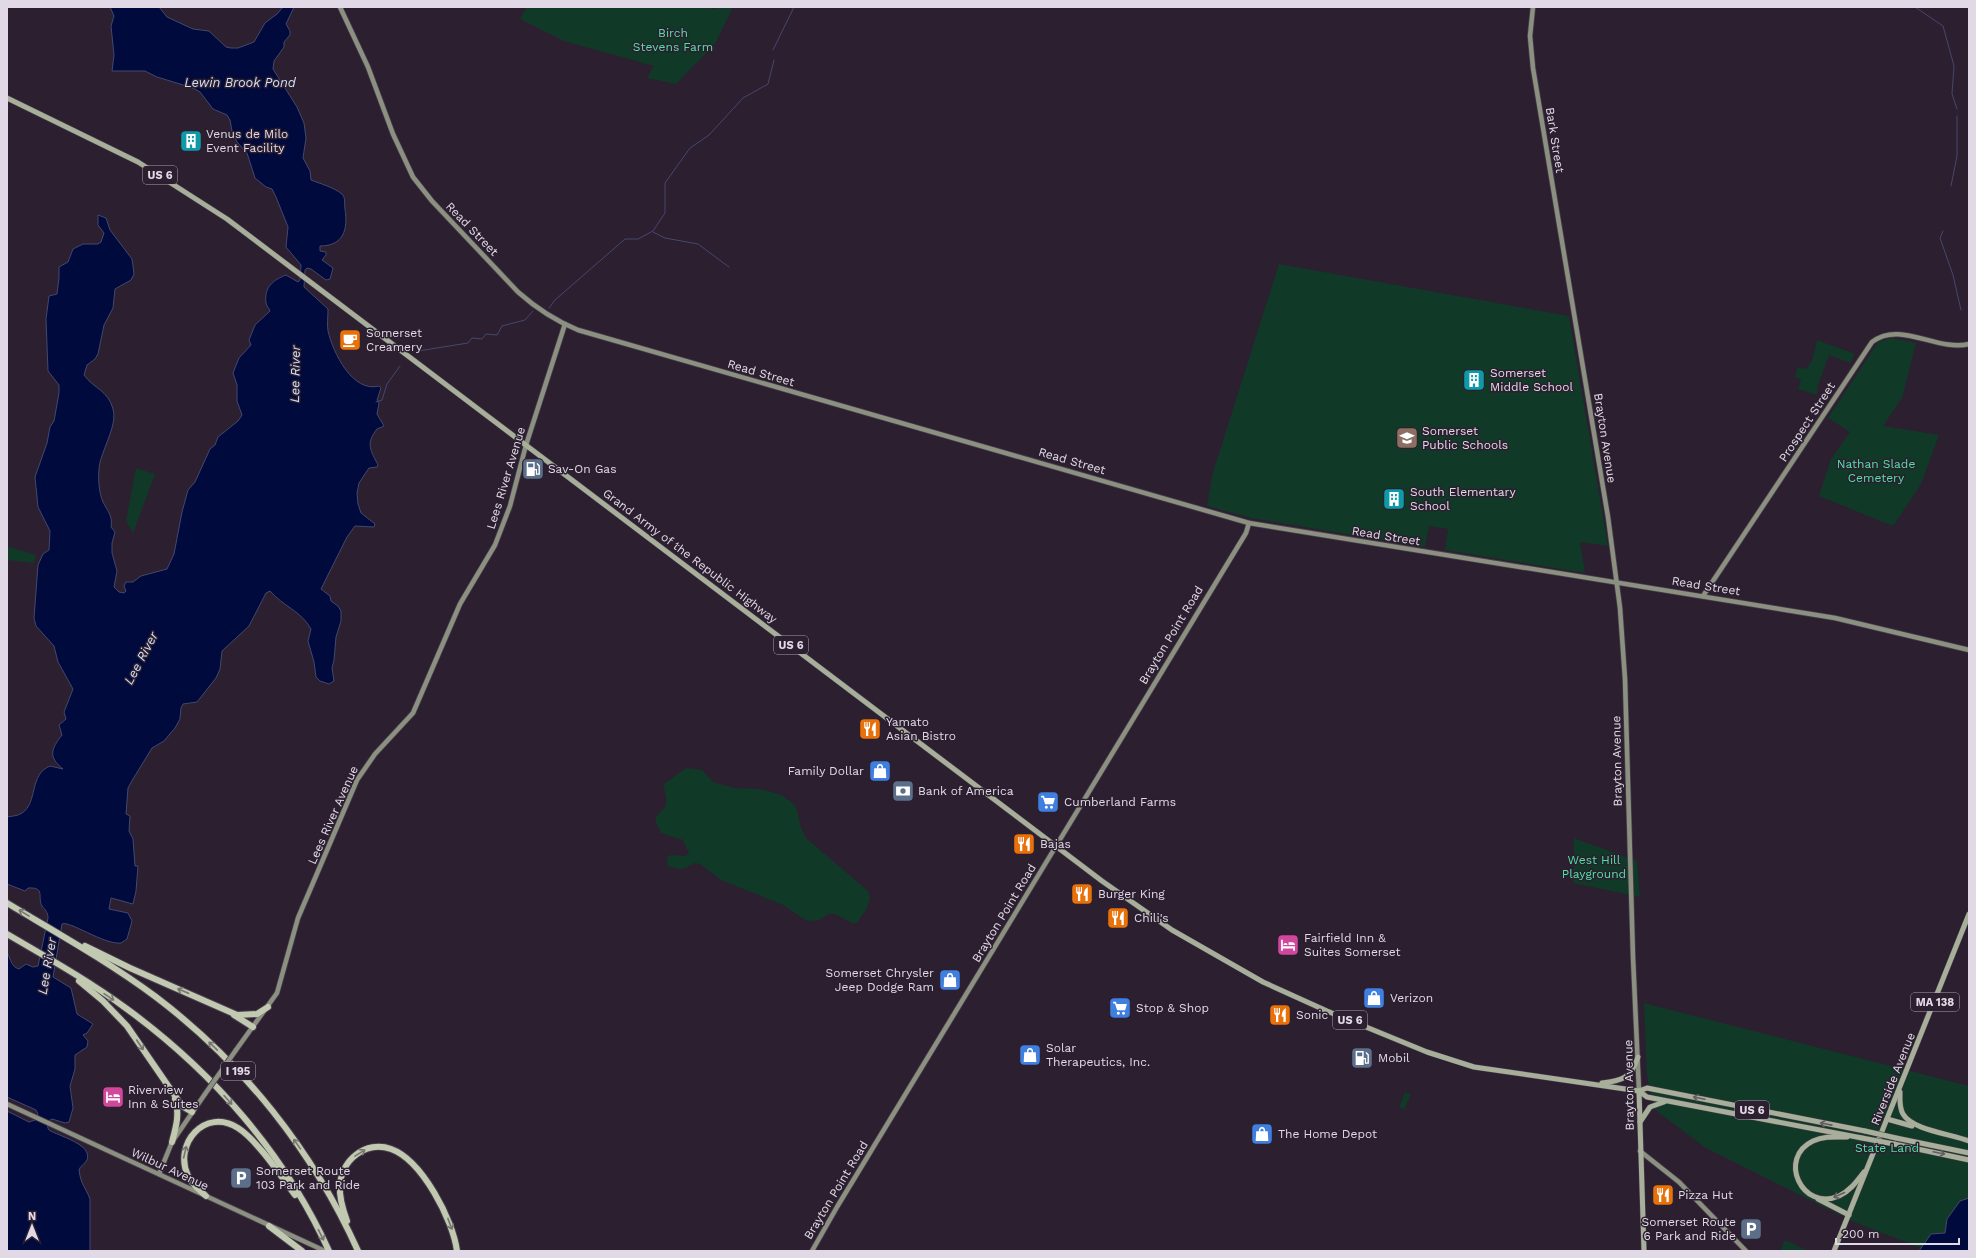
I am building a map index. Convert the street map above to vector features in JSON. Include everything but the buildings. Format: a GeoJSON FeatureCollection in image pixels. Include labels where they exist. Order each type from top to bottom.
{"type":"FeatureCollection","features":[{"type":"Feature","properties":{"kind":"highway","name":"I 195"},"geometry":{"type":"LineString","coordinates":[[7,903],[118,970],[166,1006],[212,1045],[244,1077],[273,1112],[304,1154],[332,1199],[358,1251]]}},
{"type":"Feature","properties":{"kind":"highway","name":"I 195"},"geometry":{"type":"LineString","coordinates":[[7,934],[58,964],[139,1018],[174,1046],[206,1077],[237,1110],[265,1145],[291,1182],[314,1220],[329,1251]]}},
{"type":"Feature","properties":{"kind":"highway"},"geometry":{"type":"LineString","coordinates":[[64,938],[237,1015],[249,1016],[257,1014],[268,1007]]}},
{"type":"Feature","properties":{"kind":"highway"},"geometry":{"type":"LineString","coordinates":[[64,968],[103,1001],[127,1026],[182,1106],[192,1112]]}},
{"type":"Feature","properties":{"kind":"highway"},"geometry":{"type":"LineString","coordinates":[[219,1006],[253,1027]]}},
{"type":"Feature","properties":{"kind":"highway"},"geometry":{"type":"LineString","coordinates":[[171,1091],[176,1101],[178,1112],[178,1122],[172,1142]]}},
{"type":"Feature","properties":{"kind":"highway"},"geometry":{"type":"LineString","coordinates":[[206,1196],[188,1178],[184,1166],[184,1154],[188,1140],[198,1129],[212,1123],[224,1123],[238,1128],[246,1134],[314,1220]]}},
{"type":"Feature","properties":{"kind":"highway"},"geometry":{"type":"LineString","coordinates":[[358,1251],[341,1204],[340,1180],[344,1169],[360,1151],[374,1147],[390,1148],[403,1155],[422,1175],[444,1212],[454,1237],[457,1251]]}},
{"type":"Feature","properties":{"kind":"highway"},"geometry":{"type":"LineString","coordinates":[[269,1226],[302,1251]]}},
{"type":"Feature","properties":{"kind":"main road","name":"Bark Street"},"geometry":{"type":"LineString","coordinates":[[1533,7],[1531,56],[1567,276]]}},
{"type":"Feature","properties":{"kind":"main road","name":"Read Street"},"geometry":{"type":"LineString","coordinates":[[341,9],[368,67],[402,157],[416,182],[518,292],[536,307],[566,324],[624,344],[1249,523],[1843,619],[1969,650]]}},
{"type":"Feature","properties":{"kind":"main road","name":"US 6"},"geometry":{"type":"LineString","coordinates":[[7,98],[125,156],[164,178],[226,218],[526,445]]}},
{"type":"Feature","properties":{"kind":"main road","name":"Brayton Avenue"},"geometry":{"type":"LineString","coordinates":[[1567,276],[1618,583],[1624,664],[1644,1251]]}},
{"type":"Feature","properties":{"kind":"main road","name":"Lees River Avenue"},"geometry":{"type":"LineString","coordinates":[[159,1174],[172,1142],[268,1007],[280,985],[306,897],[357,780],[369,762],[406,721],[417,705],[460,604],[494,547],[504,525],[526,445],[566,324]]}},
{"type":"Feature","properties":{"kind":"main road","name":"Prospect Street"},"geometry":{"type":"LineString","coordinates":[[1703,596],[1872,342],[1878,338],[1895,334],[1954,345],[1969,344]]}},
{"type":"Feature","properties":{"kind":"main road","name":"Grand Army of the Republic Highway"},"geometry":{"type":"LineString","coordinates":[[526,445],[1125,898],[1174,931],[1238,968],[1298,999],[1420,1049],[1459,1063],[1639,1091]]}},
{"type":"Feature","properties":{"kind":"main road","name":"Brayton Point Road"},"geometry":{"type":"LineString","coordinates":[[812,1251],[849,1187],[1246,533],[1249,523]]}},
{"type":"Feature","properties":{"kind":"main road","name":"Riverside Avenue"},"geometry":{"type":"LineString","coordinates":[[1834,1251],[1969,914]]}},
{"type":"Feature","properties":{"kind":"main road"},"geometry":{"type":"LineString","coordinates":[[1595,1083],[1616,1081],[1625,1078],[1632,1072],[1638,1057]]}},
{"type":"Feature","properties":{"kind":"main road","name":"US 6"},"geometry":{"type":"LineString","coordinates":[[1639,1091],[1648,1088],[1969,1153]]}},
{"type":"Feature","properties":{"kind":"main road","name":"MA 138"},"geometry":{"type":"LineString","coordinates":[[1900,1089],[1900,1107],[1904,1115],[1911,1123],[1969,1141]]}},
{"type":"Feature","properties":{"kind":"main road","name":"US 6"},"geometry":{"type":"LineString","coordinates":[[1639,1091],[1647,1097],[1894,1144],[1969,1160]]}},
{"type":"Feature","properties":{"kind":"main road"},"geometry":{"type":"LineString","coordinates":[[1640,1123],[1646,1110],[1652,1105],[1662,1102],[1675,1102]]}},
{"type":"Feature","properties":{"kind":"main road","name":"Wilbur Avenue"},"geometry":{"type":"LineString","coordinates":[[7,1104],[325,1251]]}},
{"type":"Feature","properties":{"kind":"main road"},"geometry":{"type":"LineString","coordinates":[[1887,1119],[1929,1129]]}},
{"type":"Feature","properties":{"kind":"main road"},"geometry":{"type":"LineString","coordinates":[[1849,1215],[1811,1195],[1802,1187],[1796,1173],[1796,1161],[1804,1148],[1821,1138],[1862,1138]]}},
{"type":"Feature","properties":{"kind":"main road"},"geometry":{"type":"LineString","coordinates":[[1640,1151],[1679,1182],[1746,1251]]}},
{"type":"Feature","properties":{"kind":"main road","name":"MA 138"},"geometry":{"type":"LineString","coordinates":[[1811,1195],[1825,1198],[1840,1195],[1849,1189],[1867,1169]]}},
{"type":"Feature","properties":{"kind":"green space","name":"Birch Stevens Farm"},"geometry":{"type":"Polygon","coordinates":[[[527,7],[708,7],[715,10],[716,7],[733,7],[715,44],[676,84],[647,78],[654,66],[564,41],[520,19],[527,7]]]}},
{"type":"Feature","properties":{"kind":"green space","name":"Somerset Public Schools"},"geometry":{"type":"Polygon","coordinates":[[[1279,264],[1569,316],[1608,546],[1580,542],[1585,573],[1445,550],[1448,529],[1429,526],[1425,547],[1251,518],[1207,506],[1213,472],[1279,264]]]}},
{"type":"Feature","properties":{"kind":"green space","name":"Nathan Slade Cemetery"},"geometry":{"type":"Polygon","coordinates":[[[1891,338],[1916,343],[1902,398],[1883,426],[1939,435],[1921,484],[1893,526],[1819,496],[1831,459],[1850,432],[1828,418],[1878,342],[1891,338]]]}},
{"type":"Feature","properties":{"kind":"green space"},"geometry":{"type":"Polygon","coordinates":[[[1817,340],[1855,354],[1850,363],[1829,355],[1818,385],[1817,395],[1798,389],[1801,379],[1795,377],[1798,367],[1806,369],[1812,361],[1817,340]]]}},
{"type":"Feature","properties":{"kind":"green space"},"geometry":{"type":"Polygon","coordinates":[[[136,468],[155,474],[133,533],[126,521],[136,468]]]}},
{"type":"Feature","properties":{"kind":"green space"},"geometry":{"type":"Polygon","coordinates":[[[7,546],[36,555],[34,563],[7,560],[7,546]]]}},
{"type":"Feature","properties":{"kind":"green space"},"geometry":{"type":"Polygon","coordinates":[[[686,768],[702,770],[713,782],[735,788],[760,789],[782,795],[796,806],[801,828],[806,838],[868,891],[870,898],[867,908],[857,923],[852,923],[835,914],[829,914],[819,920],[807,921],[783,905],[721,880],[700,864],[695,863],[683,869],[668,866],[667,856],[685,856],[689,853],[683,840],[661,833],[655,820],[666,804],[664,784],[686,768]]]}},
{"type":"Feature","properties":{"kind":"green space","name":"West Hill Playground"},"geometry":{"type":"Polygon","coordinates":[[[1574,838],[1637,861],[1640,897],[1573,883],[1574,838]]]}},
{"type":"Feature","properties":{"kind":"green space","name":"State Land"},"geometry":{"type":"Polygon","coordinates":[[[1644,1003],[1969,1086],[1969,1198],[1960,1201],[1947,1219],[1945,1233],[1931,1234],[1921,1248],[1854,1222],[1706,1148],[1654,1109],[1647,1076],[1644,1003]]]}},
{"type":"Feature","properties":{"kind":"green space"},"geometry":{"type":"Polygon","coordinates":[[[1405,1092],[1411,1094],[1404,1110],[1399,1107],[1405,1092]]]}},
{"type":"Feature","properties":{"kind":"green space"},"geometry":{"type":"Polygon","coordinates":[[[1785,1240],[1808,1251],[1780,1251],[1785,1240]]]}},
{"type":"Feature","properties":{"kind":"water"},"geometry":{"type":"Polygon","coordinates":[[[110,7],[159,7],[167,17],[193,29],[209,31],[226,47],[238,48],[254,42],[265,23],[277,14],[283,7],[294,7],[286,24],[290,31],[290,35],[284,42],[284,47],[274,61],[273,69],[297,107],[304,123],[306,138],[303,158],[310,171],[311,180],[342,194],[346,216],[345,229],[339,240],[328,245],[320,246],[320,251],[326,252],[326,255],[322,260],[333,268],[330,279],[326,280],[311,269],[307,268],[305,270],[304,287],[328,309],[328,331],[334,349],[345,369],[360,383],[369,387],[379,386],[381,388],[377,400],[379,403],[377,414],[384,426],[377,429],[373,434],[370,443],[371,451],[378,465],[377,467],[369,468],[359,483],[357,493],[361,513],[375,524],[374,527],[355,526],[347,537],[321,589],[330,596],[331,601],[338,606],[341,611],[341,621],[336,637],[332,668],[334,681],[329,684],[320,681],[316,677],[314,662],[308,641],[311,629],[307,623],[270,591],[266,593],[249,626],[222,651],[220,669],[216,678],[197,702],[183,704],[180,719],[175,728],[164,741],[152,748],[128,788],[126,814],[130,816],[129,831],[133,839],[135,866],[138,866],[136,891],[133,904],[111,898],[109,909],[128,913],[132,921],[127,939],[121,943],[114,943],[72,926],[62,924],[53,977],[71,988],[77,1014],[93,1024],[87,1033],[83,1035],[88,1041],[87,1047],[75,1055],[75,1069],[70,1086],[73,1108],[69,1122],[65,1123],[52,1119],[47,1125],[49,1130],[80,1145],[85,1149],[87,1154],[87,1160],[79,1170],[82,1182],[90,1199],[90,1251],[7,1251],[7,1111],[29,1122],[35,1120],[38,1114],[36,1110],[7,1097],[7,953],[16,968],[19,969],[26,964],[33,967],[38,966],[48,918],[47,913],[41,903],[40,893],[37,889],[28,888],[25,891],[7,884],[7,817],[19,815],[27,808],[36,782],[43,770],[50,766],[63,769],[55,761],[53,753],[55,745],[62,735],[59,725],[66,719],[64,712],[73,689],[58,662],[54,646],[36,626],[34,618],[38,565],[43,554],[49,550],[50,531],[38,507],[35,477],[47,443],[50,427],[54,421],[59,393],[59,385],[48,371],[46,319],[49,296],[57,294],[59,267],[68,262],[73,249],[83,244],[98,244],[101,242],[104,233],[98,225],[98,215],[106,218],[110,230],[132,259],[134,274],[131,280],[115,289],[113,308],[104,325],[98,354],[95,359],[87,365],[84,375],[108,398],[113,409],[113,423],[100,462],[99,481],[103,502],[111,517],[111,527],[115,532],[112,543],[112,553],[117,571],[114,587],[119,592],[124,593],[126,591],[124,586],[126,582],[133,582],[141,576],[167,569],[174,554],[188,490],[195,482],[210,449],[215,445],[218,437],[238,421],[242,415],[237,401],[237,385],[233,373],[239,358],[251,345],[249,340],[255,325],[270,311],[266,303],[266,293],[268,288],[277,279],[286,275],[298,282],[300,280],[301,265],[286,247],[288,227],[276,197],[272,189],[266,187],[255,178],[247,153],[237,142],[227,115],[213,109],[200,92],[193,88],[157,77],[145,71],[112,71],[114,55],[111,26],[114,16],[110,7]]]}},
{"type":"Feature","properties":{"kind":"water"},"geometry":{"type":"Polygon","coordinates":[[[1969,1198],[1969,1251],[1919,1251],[1931,1234],[1945,1233],[1947,1219],[1960,1201],[1969,1198]]]}},
{"type":"Feature","properties":{"kind":"waterway"},"geometry":{"type":"LineString","coordinates":[[773,50],[794,7]]}},
{"type":"Feature","properties":{"kind":"waterway"},"geometry":{"type":"LineString","coordinates":[[1915,7],[1943,26],[1954,66],[1952,94],[1957,109]]}},
{"type":"Feature","properties":{"kind":"waterway"},"geometry":{"type":"LineString","coordinates":[[549,308],[555,300],[625,239],[638,239],[653,231],[665,213],[665,183],[690,148],[709,135],[743,98],[768,84],[774,60]]}},
{"type":"Feature","properties":{"kind":"waterway"},"geometry":{"type":"LineString","coordinates":[[1951,186],[1957,156],[1957,116]]}},
{"type":"Feature","properties":{"kind":"waterway"},"geometry":{"type":"LineString","coordinates":[[1943,231],[1940,238],[1953,275],[1961,310]]}},
{"type":"Feature","properties":{"kind":"waterway"},"geometry":{"type":"LineString","coordinates":[[653,232],[665,238],[698,244],[729,267]]}},
{"type":"Feature","properties":{"kind":"waterway"},"geometry":{"type":"LineString","coordinates":[[418,351],[468,343],[472,338],[482,339],[486,334],[497,335],[502,326],[525,320],[533,311]]}},
{"type":"Feature","properties":{"kind":"waterway"},"geometry":{"type":"LineString","coordinates":[[376,402],[382,400],[387,384],[400,366]]}},
{"type":"Feature","properties":{"kind":"place","name":"Venus de Milo Event Facility"},"geometry":{"type":"Point","coordinates":[191,141]}},
{"type":"Feature","properties":{"kind":"place","name":"Somerset Creamery"},"geometry":{"type":"Point","coordinates":[350,340]}},
{"type":"Feature","properties":{"kind":"place","name":"Somerset Middle School"},"geometry":{"type":"Point","coordinates":[1474,380]}},
{"type":"Feature","properties":{"kind":"place","name":"Somerset Public Schools"},"geometry":{"type":"Point","coordinates":[1407,438]}},
{"type":"Feature","properties":{"kind":"place","name":"Sav-On Gas"},"geometry":{"type":"Point","coordinates":[533,469]}},
{"type":"Feature","properties":{"kind":"place","name":"South Elementary School"},"geometry":{"type":"Point","coordinates":[1394,499]}},
{"type":"Feature","properties":{"kind":"place","name":"Yamato Asian Bistro"},"geometry":{"type":"Point","coordinates":[870,729]}},
{"type":"Feature","properties":{"kind":"place","name":"Family Dollar"},"geometry":{"type":"Point","coordinates":[880,771]}},
{"type":"Feature","properties":{"kind":"place","name":"Bank of America"},"geometry":{"type":"Point","coordinates":[903,791]}},
{"type":"Feature","properties":{"kind":"place","name":"Cumberland Farms"},"geometry":{"type":"Point","coordinates":[1048,802]}},
{"type":"Feature","properties":{"kind":"place","name":"Bajas"},"geometry":{"type":"Point","coordinates":[1024,844]}},
{"type":"Feature","properties":{"kind":"place","name":"Burger King"},"geometry":{"type":"Point","coordinates":[1082,894]}},
{"type":"Feature","properties":{"kind":"place","name":"Chili's"},"geometry":{"type":"Point","coordinates":[1118,918]}},
{"type":"Feature","properties":{"kind":"place","name":"Fairfield Inn & Suites Somerset"},"geometry":{"type":"Point","coordinates":[1288,945]}},
{"type":"Feature","properties":{"kind":"place","name":"Somerset Chrysler Jeep Dodge Ram"},"geometry":{"type":"Point","coordinates":[950,980]}},
{"type":"Feature","properties":{"kind":"place","name":"Verizon"},"geometry":{"type":"Point","coordinates":[1374,998]}},
{"type":"Feature","properties":{"kind":"place","name":"Stop & Shop"},"geometry":{"type":"Point","coordinates":[1120,1008]}},
{"type":"Feature","properties":{"kind":"place","name":"Sonic"},"geometry":{"type":"Point","coordinates":[1280,1015]}},
{"type":"Feature","properties":{"kind":"place","name":"Solar Therapeutics, Inc."},"geometry":{"type":"Point","coordinates":[1030,1055]}},
{"type":"Feature","properties":{"kind":"place","name":"Mobil"},"geometry":{"type":"Point","coordinates":[1362,1058]}},
{"type":"Feature","properties":{"kind":"place","name":"Riverview Inn & Suites"},"geometry":{"type":"Point","coordinates":[113,1097]}},
{"type":"Feature","properties":{"kind":"place","name":"The Home Depot"},"geometry":{"type":"Point","coordinates":[1262,1134]}},
{"type":"Feature","properties":{"kind":"place","name":"Somerset Route 103 Park and Ride"},"geometry":{"type":"Point","coordinates":[241,1178]}},
{"type":"Feature","properties":{"kind":"place","name":"Pizza Hut"},"geometry":{"type":"Point","coordinates":[1663,1195]}},
{"type":"Feature","properties":{"kind":"place","name":"Somerset Route 6 Park and Ride"},"geometry":{"type":"Point","coordinates":[1751,1229]}},
{"type":"Feature","properties":{"kind":"water label","name":"Lewin Brook Pond"},"geometry":{"type":"Point","coordinates":[240,82]}},
{"type":"Feature","properties":{"kind":"water label","name":"Lee River"},"geometry":{"type":"Point","coordinates":[295,374]}},
{"type":"Feature","properties":{"kind":"water label","name":"Lee River"},"geometry":{"type":"Point","coordinates":[141,658]}},
{"type":"Feature","properties":{"kind":"water label","name":"Lee River"},"geometry":{"type":"Point","coordinates":[47,966]}}]}
